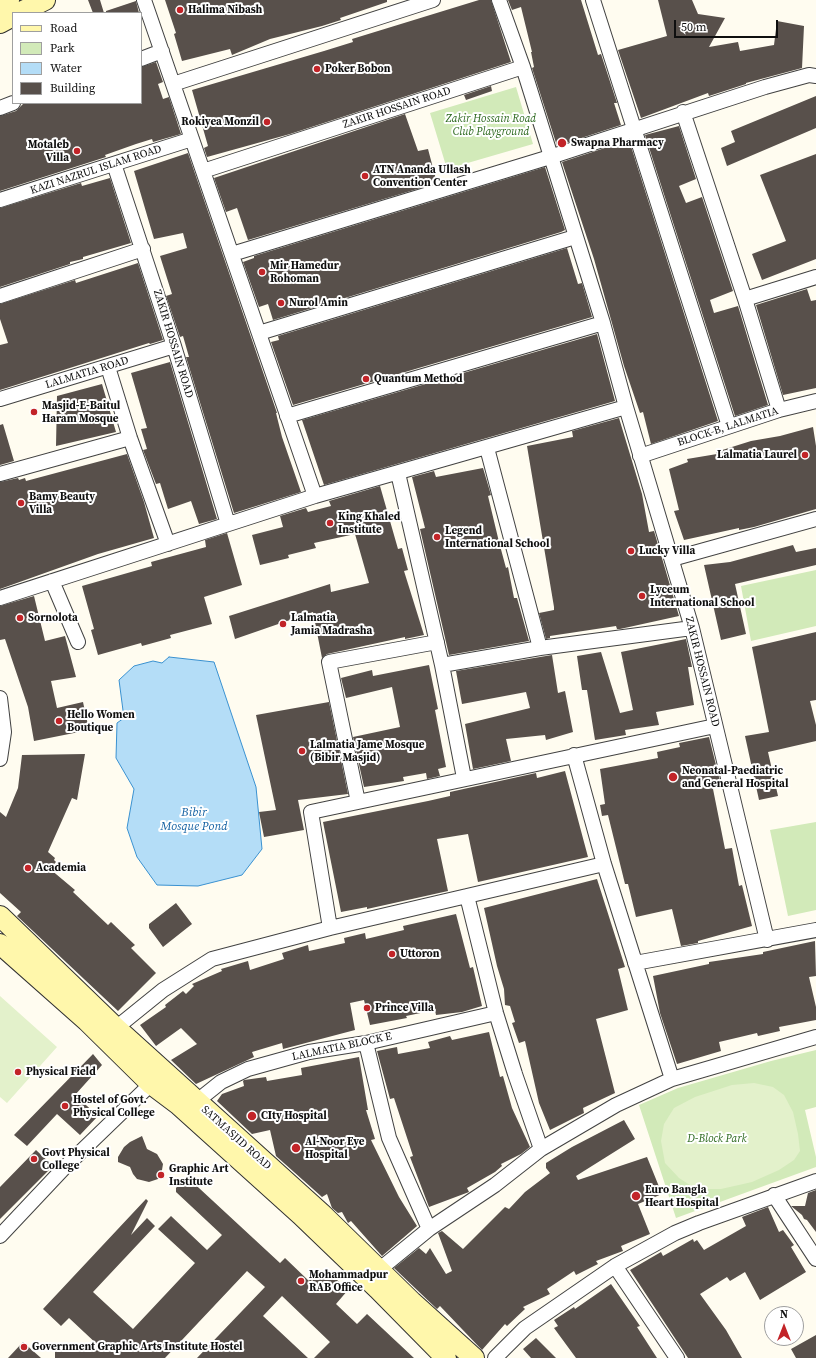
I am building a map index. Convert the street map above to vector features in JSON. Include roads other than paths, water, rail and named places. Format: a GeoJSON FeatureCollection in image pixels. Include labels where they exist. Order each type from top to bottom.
{"type":"FeatureCollection","features":[{"type":"Feature","properties":{"kind":"main road"},"geometry":{"type":"LineString","coordinates":[[0,4],[9,0]]}},
{"type":"Feature","properties":{"kind":"main road"},"geometry":{"type":"LineString","coordinates":[[21,12],[45,0]]}},
{"type":"Feature","properties":{"kind":"main road"},"geometry":{"type":"LineString","coordinates":[[0,23],[12,17]]}},
{"type":"Feature","properties":{"kind":"main road","name":"SATMASJID ROAD"},"geometry":{"type":"LineString","coordinates":[[0,916],[116,1028],[196,1102],[321,1224],[359,1271],[446,1358]]}},
{"type":"Feature","properties":{"kind":"main road","name":"SATMASJID ROAD"},"geometry":{"type":"LineString","coordinates":[[0,944],[88,1021],[151,1084],[179,1105],[321,1224],[354,1245],[412,1302],[474,1358]]}},
{"type":"Feature","properties":{"kind":"main road"},"geometry":{"type":"LineString","coordinates":[[354,1245],[345,1244],[345,1251],[356,1261],[359,1271]]}},
{"type":"Feature","properties":{"kind":"street"},"geometry":{"type":"LineString","coordinates":[[144,0],[315,496]]}},
{"type":"Feature","properties":{"kind":"street"},"geometry":{"type":"LineString","coordinates":[[173,84],[433,0]]}},
{"type":"Feature","properties":{"kind":"street","name":"ZAKIR HOSSAIN ROAD"},"geometry":{"type":"LineString","coordinates":[[499,0],[523,67],[603,323],[640,456],[692,628],[767,940]]}},
{"type":"Feature","properties":{"kind":"street"},"geometry":{"type":"LineString","coordinates":[[593,0],[729,426]]}},
{"type":"Feature","properties":{"kind":"street"},"geometry":{"type":"LineString","coordinates":[[142,58],[162,51]]}},
{"type":"Feature","properties":{"kind":"street","name":"ZAKIR HOSSAIN ROAD"},"geometry":{"type":"LineString","coordinates":[[203,171],[523,67]]}},
{"type":"Feature","properties":{"kind":"street"},"geometry":{"type":"LineString","coordinates":[[232,254],[550,157],[683,112],[765,87],[809,75],[816,76]]}},
{"type":"Feature","properties":{"kind":"street"},"geometry":{"type":"LineString","coordinates":[[0,108],[12,103]]}},
{"type":"Feature","properties":{"kind":"street"},"geometry":{"type":"LineString","coordinates":[[683,112],[745,299],[779,410]]}},
{"type":"Feature","properties":{"kind":"street","name":"KAZI NAZRUL ISLAM ROAD"},"geometry":{"type":"LineString","coordinates":[[0,200],[192,139]]}},
{"type":"Feature","properties":{"kind":"street","name":"ZAKIR HOSSAIN ROAD"},"geometry":{"type":"LineString","coordinates":[[114,164],[174,346],[228,524]]}},
{"type":"Feature","properties":{"kind":"street"},"geometry":{"type":"LineString","coordinates":[[259,333],[575,237]]}},
{"type":"Feature","properties":{"kind":"street"},"geometry":{"type":"LineString","coordinates":[[0,296],[143,249]]}},
{"type":"Feature","properties":{"kind":"street"},"geometry":{"type":"LineString","coordinates":[[745,299],[816,277]]}},
{"type":"Feature","properties":{"kind":"street"},"geometry":{"type":"LineString","coordinates":[[287,416],[603,323]]}},
{"type":"Feature","properties":{"kind":"street","name":"LALMATIA ROAD"},"geometry":{"type":"LineString","coordinates":[[0,399],[174,346]]}},
{"type":"Feature","properties":{"kind":"street"},"geometry":{"type":"LineString","coordinates":[[108,367],[130,438],[168,544]]}},
{"type":"Feature","properties":{"kind":"street","name":"BLOCK-B, LALMATIA"},"geometry":{"type":"LineString","coordinates":[[640,456],[779,410],[816,401]]}},
{"type":"Feature","properties":{"kind":"street"},"geometry":{"type":"LineString","coordinates":[[0,598],[315,496],[626,407]]}},
{"type":"Feature","properties":{"kind":"street"},"geometry":{"type":"LineString","coordinates":[[0,474],[130,438]]}},
{"type":"Feature","properties":{"kind":"street"},"geometry":{"type":"LineString","coordinates":[[487,448],[540,648]]}},
{"type":"Feature","properties":{"kind":"street"},"geometry":{"type":"LineString","coordinates":[[398,473],[442,665],[464,778]]}},
{"type":"Feature","properties":{"kind":"street"},"geometry":{"type":"LineString","coordinates":[[672,559],[816,519]]}},
{"type":"Feature","properties":{"kind":"street"},"geometry":{"type":"LineString","coordinates":[[52,581],[78,642]]}},
{"type":"Feature","properties":{"kind":"street"},"geometry":{"type":"LineString","coordinates":[[442,665],[540,648],[692,628]]}},
{"type":"Feature","properties":{"kind":"street"},"geometry":{"type":"LineString","coordinates":[[358,802],[328,662],[437,642]]}},
{"type":"Feature","properties":{"kind":"street"},"geometry":{"type":"LineString","coordinates":[[0,698],[4,732],[0,759]]}},
{"type":"Feature","properties":{"kind":"street"},"geometry":{"type":"LineString","coordinates":[[330,928],[311,812],[464,778],[715,726]]}},
{"type":"Feature","properties":{"kind":"street"},"geometry":{"type":"LineString","coordinates":[[574,755],[604,864],[672,1079]]}},
{"type":"Feature","properties":{"kind":"street"},"geometry":{"type":"LineString","coordinates":[[116,1028],[163,990],[212,959],[330,928],[604,864]]}},
{"type":"Feature","properties":{"kind":"street"},"geometry":{"type":"LineString","coordinates":[[467,896],[496,1013],[541,1149]]}},
{"type":"Feature","properties":{"kind":"street"},"geometry":{"type":"LineString","coordinates":[[635,963],[816,930]]}},
{"type":"Feature","properties":{"kind":"street","name":"LALMATIA BLOCK E"},"geometry":{"type":"LineString","coordinates":[[196,1102],[221,1082],[248,1069],[309,1052],[366,1042],[496,1013]]}},
{"type":"Feature","properties":{"kind":"street"},"geometry":{"type":"LineString","coordinates":[[380,1269],[429,1229],[495,1185],[541,1149],[616,1105],[672,1079],[816,1037]]}},
{"type":"Feature","properties":{"kind":"street"},"geometry":{"type":"LineString","coordinates":[[366,1042],[389,1138],[429,1229]]}},
{"type":"Feature","properties":{"kind":"street"},"geometry":{"type":"LineString","coordinates":[[0,1236],[64,1168],[151,1084]]}},
{"type":"Feature","properties":{"kind":"street"},"geometry":{"type":"LineString","coordinates":[[495,1358],[525,1328],[615,1266],[675,1233],[774,1195],[816,1181]]}},
{"type":"Feature","properties":{"kind":"street"},"geometry":{"type":"LineString","coordinates":[[774,1195],[816,1259]]}},
{"type":"Feature","properties":{"kind":"street"},"geometry":{"type":"LineString","coordinates":[[615,1266],[677,1358]]}},
{"type":"Feature","properties":{"kind":"water","name":"Bibir Mosque Pond"},"geometry":{"type":"Polygon","coordinates":[[[169,657],[214,662],[256,787],[262,849],[242,875],[198,886],[157,885],[137,857],[127,828],[134,789],[116,758],[117,723],[124,718],[119,680],[134,666],[153,661],[162,663],[169,657]]]}},
{"type":"Feature","properties":{"kind":"place","name":"Halima Nibash"},"geometry":{"type":"Point","coordinates":[180,10]}},
{"type":"Feature","properties":{"kind":"place","name":"Poker Bobon"},"geometry":{"type":"Point","coordinates":[317,69]}},
{"type":"Feature","properties":{"kind":"place","name":"Rokiyea Monzil"},"geometry":{"type":"Point","coordinates":[267,122]}},
{"type":"Feature","properties":{"kind":"place","name":"Swapna Pharmacy"},"geometry":{"type":"Point","coordinates":[562,143]}},
{"type":"Feature","properties":{"kind":"place","name":"Motaleb Villa"},"geometry":{"type":"Point","coordinates":[77,151]}},
{"type":"Feature","properties":{"kind":"place","name":"ATN Ananda Ullash Convention Center"},"geometry":{"type":"Point","coordinates":[365,176]}},
{"type":"Feature","properties":{"kind":"place","name":"Mir Hamedur Rohoman"},"geometry":{"type":"Point","coordinates":[262,272]}},
{"type":"Feature","properties":{"kind":"place","name":"Nurol Amin"},"geometry":{"type":"Point","coordinates":[281,303]}},
{"type":"Feature","properties":{"kind":"place","name":"Quantum Method"},"geometry":{"type":"Point","coordinates":[366,379]}},
{"type":"Feature","properties":{"kind":"place","name":"Masjid-E-Baitul Haram Mosque"},"geometry":{"type":"Point","coordinates":[34,412]}},
{"type":"Feature","properties":{"kind":"place","name":"Lalmatia Laurel"},"geometry":{"type":"Point","coordinates":[805,455]}},
{"type":"Feature","properties":{"kind":"place","name":"Bamy Beauty Villa"},"geometry":{"type":"Point","coordinates":[21,503]}},
{"type":"Feature","properties":{"kind":"place","name":"King Khaled Institute"},"geometry":{"type":"Point","coordinates":[330,523]}},
{"type":"Feature","properties":{"kind":"place","name":"Legend International School"},"geometry":{"type":"Point","coordinates":[437,537]}},
{"type":"Feature","properties":{"kind":"place","name":"Lucky Villa"},"geometry":{"type":"Point","coordinates":[631,551]}},
{"type":"Feature","properties":{"kind":"place","name":"Lyceum International School"},"geometry":{"type":"Point","coordinates":[642,596]}},
{"type":"Feature","properties":{"kind":"place","name":"Sornolota"},"geometry":{"type":"Point","coordinates":[20,618]}},
{"type":"Feature","properties":{"kind":"place","name":"Lalmatia Jamia Madrasha"},"geometry":{"type":"Point","coordinates":[283,624]}},
{"type":"Feature","properties":{"kind":"place","name":"Hello Women Boutique"},"geometry":{"type":"Point","coordinates":[59,721]}},
{"type":"Feature","properties":{"kind":"place","name":"Lalmatia Jame Mosque (Bibir Masjid)"},"geometry":{"type":"Point","coordinates":[302,751]}},
{"type":"Feature","properties":{"kind":"place","name":"Neonatal-Paediatric and General Hospital"},"geometry":{"type":"Point","coordinates":[673,777]}},
{"type":"Feature","properties":{"kind":"place","name":"Academia"},"geometry":{"type":"Point","coordinates":[28,868]}},
{"type":"Feature","properties":{"kind":"place","name":"Uttoron"},"geometry":{"type":"Point","coordinates":[392,954]}},
{"type":"Feature","properties":{"kind":"place","name":"Prince Villa"},"geometry":{"type":"Point","coordinates":[367,1008]}},
{"type":"Feature","properties":{"kind":"place","name":"Physical Field"},"geometry":{"type":"Point","coordinates":[18,1072]}},
{"type":"Feature","properties":{"kind":"place","name":"Hostel of Govt. Physical College"},"geometry":{"type":"Point","coordinates":[65,1106]}},
{"type":"Feature","properties":{"kind":"place","name":"CIty Hospital"},"geometry":{"type":"Point","coordinates":[252,1116]}},
{"type":"Feature","properties":{"kind":"place","name":"Al-Noor Eye Hospital"},"geometry":{"type":"Point","coordinates":[296,1148]}},
{"type":"Feature","properties":{"kind":"place","name":"Govt Physical College"},"geometry":{"type":"Point","coordinates":[34,1159]}},
{"type":"Feature","properties":{"kind":"place","name":"Graphic Art Institute"},"geometry":{"type":"Point","coordinates":[161,1175]}},
{"type":"Feature","properties":{"kind":"place","name":"Euro Bangla Heart Hospital"},"geometry":{"type":"Point","coordinates":[636,1196]}},
{"type":"Feature","properties":{"kind":"place","name":"Mohammadpur RAB Office"},"geometry":{"type":"Point","coordinates":[301,1281]}},
{"type":"Feature","properties":{"kind":"place","name":"Government Graphic Arts Institute Hostel"},"geometry":{"type":"Point","coordinates":[24,1347]}},
{"type":"Feature","properties":{"kind":"park label","name":"Zakir Hossain Road Club Playground"},"geometry":{"type":"Point","coordinates":[491,125]}},
{"type":"Feature","properties":{"kind":"park label","name":"D-Block Park"},"geometry":{"type":"Point","coordinates":[717,1139]}}]}
